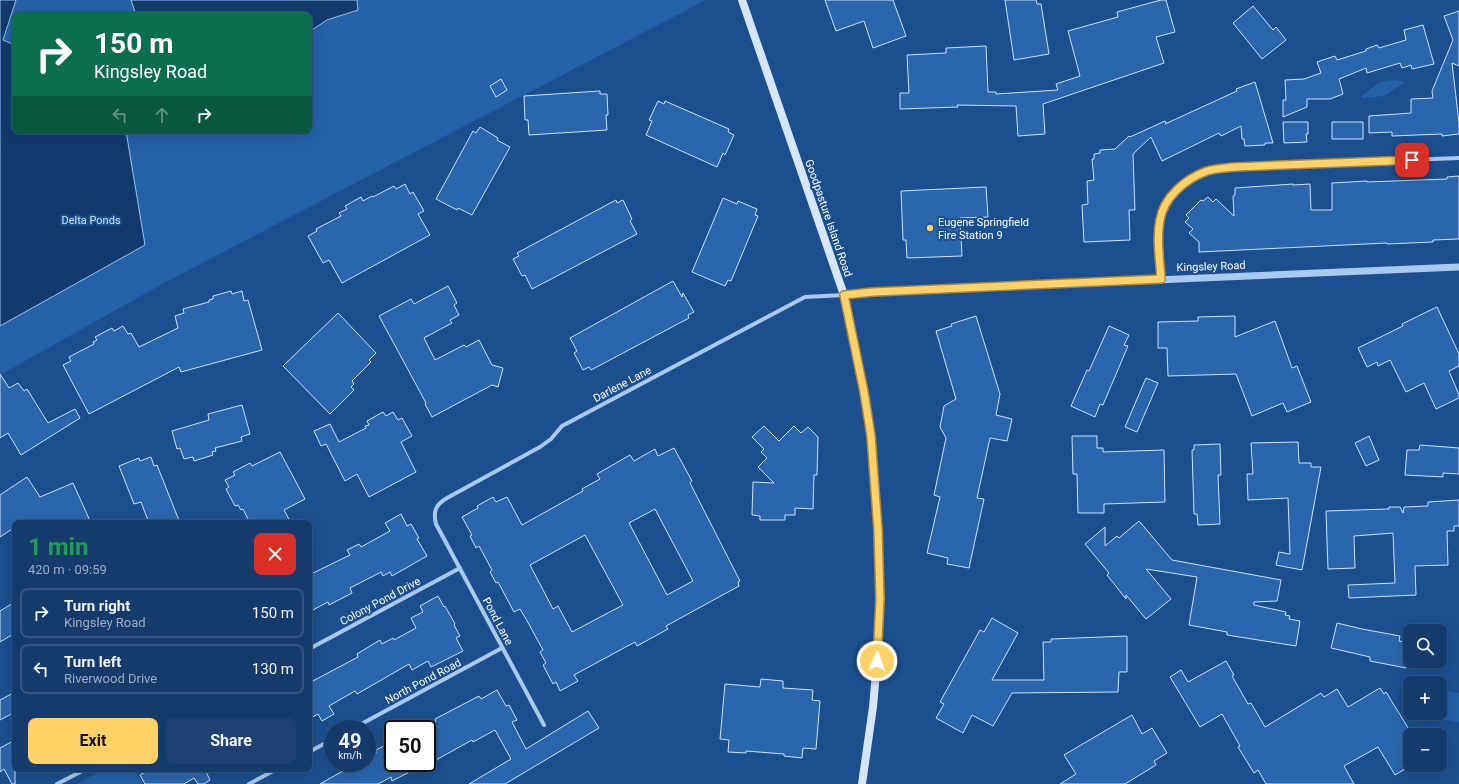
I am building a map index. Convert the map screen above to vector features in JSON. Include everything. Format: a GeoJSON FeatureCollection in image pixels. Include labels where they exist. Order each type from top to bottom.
{"type":"FeatureCollection","features":[{"type":"Feature","properties":{"kind":"main road","name":"Goodpasture Island Road"},"geometry":{"type":"LineString","coordinates":[[742,0],[844,295],[864,392],[871,436],[878,530],[880,599],[873,707],[862,784]]}},
{"type":"Feature","properties":{"kind":"street"},"geometry":{"type":"LineString","coordinates":[[1161,279],[1159,231],[1162,212],[1166,203],[1174,192],[1184,183],[1208,171],[1242,167],[1459,158]]}},
{"type":"Feature","properties":{"kind":"street","name":"Kingsley Road"},"geometry":{"type":"LineString","coordinates":[[844,295],[873,292],[1459,267]]}},
{"type":"Feature","properties":{"kind":"street","name":"Darlene Lane"},"geometry":{"type":"LineString","coordinates":[[436,524],[434,516],[435,510],[441,501],[540,447],[551,439],[562,426],[805,297],[844,295]]}},
{"type":"Feature","properties":{"kind":"street","name":"Pond Lane"},"geometry":{"type":"LineString","coordinates":[[436,524],[544,725]]}},
{"type":"Feature","properties":{"kind":"street","name":"Colony Pond Drive"},"geometry":{"type":"LineString","coordinates":[[312,647],[460,568]]}},
{"type":"Feature","properties":{"kind":"street","name":"North Pond Road"},"geometry":{"type":"LineString","coordinates":[[369,720],[502,648]]}},
{"type":"Feature","properties":{"kind":"street"},"geometry":{"type":"LineString","coordinates":[[312,750],[324,744]]}},
{"type":"Feature","properties":{"kind":"street"},"geometry":{"type":"LineString","coordinates":[[57,784],[80,772]]}},
{"type":"Feature","properties":{"kind":"street"},"geometry":{"type":"LineString","coordinates":[[249,784],[271,772]]}},
{"type":"Feature","properties":{"kind":"green space","name":"Delta Ponds"},"geometry":{"type":"Polygon","coordinates":[[[0,0],[706,0],[166,282],[0,375],[0,0]]]}},
{"type":"Feature","properties":{"kind":"green space"},"geometry":{"type":"Polygon","coordinates":[[[1388,80],[1402,81],[1404,83],[1384,96],[1361,98],[1377,84],[1388,80]]]}},
{"type":"Feature","properties":{"kind":"green space"},"geometry":{"type":"Polygon","coordinates":[[[1447,691],[1459,693],[1459,722],[1447,720],[1447,691]]]}},
{"type":"Feature","properties":{"kind":"green space"},"geometry":{"type":"Polygon","coordinates":[[[99,772],[136,772],[142,784],[77,784],[99,772]]]}},
{"type":"Feature","properties":{"kind":"shaded area"},"geometry":{"type":"Polygon","coordinates":[[[0,0],[16,0],[3,40],[12,44],[12,134],[126,134],[145,245],[0,326],[0,0]]]}},
{"type":"Feature","properties":{"kind":"shaded area"},"geometry":{"type":"Polygon","coordinates":[[[131,0],[357,0],[358,10],[327,20],[312,30],[312,12],[135,12],[131,0]]]}},
{"type":"Feature","properties":{"kind":"building"},"geometry":{"type":"Polygon","coordinates":[[[825,0],[893,0],[906,36],[873,48],[864,21],[836,31],[825,0]]]}},
{"type":"Feature","properties":{"kind":"building"},"geometry":{"type":"Polygon","coordinates":[[[1005,0],[1036,0],[1037,4],[1041,4],[1049,54],[1014,60],[1005,0]]]}},
{"type":"Feature","properties":{"kind":"building"},"geometry":{"type":"Polygon","coordinates":[[[1166,0],[1175,32],[1156,37],[1164,63],[1043,104],[1045,134],[1018,136],[1016,106],[957,105],[958,107],[900,109],[900,93],[909,93],[907,55],[946,53],[946,48],[986,46],[988,92],[996,92],[996,94],[1058,90],[1056,84],[1080,76],[1068,31],[1118,17],[1117,12],[1166,0]]]}},
{"type":"Feature","properties":{"kind":"building"},"geometry":{"type":"Polygon","coordinates":[[[1253,6],[1273,30],[1276,27],[1286,40],[1262,59],[1233,23],[1253,6]]]}},
{"type":"Feature","properties":{"kind":"building"},"geometry":{"type":"Polygon","coordinates":[[[1459,11],[1459,66],[1452,63],[1459,134],[1442,136],[1442,134],[1392,136],[1392,132],[1369,133],[1369,116],[1411,113],[1411,99],[1433,98],[1432,91],[1453,40],[1444,16],[1459,11]]]}},
{"type":"Feature","properties":{"kind":"building"},"geometry":{"type":"Polygon","coordinates":[[[1423,25],[1434,64],[1412,69],[1411,65],[1402,68],[1400,63],[1367,73],[1366,68],[1339,79],[1343,94],[1330,99],[1307,99],[1307,107],[1283,117],[1283,100],[1286,100],[1285,80],[1304,79],[1321,73],[1317,62],[1335,56],[1337,60],[1366,51],[1366,49],[1377,45],[1379,48],[1406,40],[1404,30],[1423,25]]]}},
{"type":"Feature","properties":{"kind":"building"},"geometry":{"type":"Polygon","coordinates":[[[501,79],[507,90],[496,97],[490,86],[501,79]]]}},
{"type":"Feature","properties":{"kind":"building"},"geometry":{"type":"Polygon","coordinates":[[[1255,82],[1273,143],[1245,146],[1244,139],[1242,139],[1241,126],[1221,136],[1219,133],[1162,161],[1151,137],[1133,154],[1135,210],[1129,210],[1130,240],[1084,242],[1082,205],[1088,204],[1087,181],[1094,180],[1092,159],[1094,159],[1094,154],[1100,153],[1100,150],[1115,149],[1129,136],[1130,137],[1165,121],[1165,124],[1237,91],[1236,89],[1255,82]]]}},
{"type":"Feature","properties":{"kind":"building"},"geometry":{"type":"Polygon","coordinates":[[[600,91],[600,94],[607,94],[607,130],[529,135],[528,120],[525,120],[524,96],[600,91]]]}},
{"type":"Feature","properties":{"kind":"building"},"geometry":{"type":"Polygon","coordinates":[[[658,101],[664,104],[665,101],[729,129],[728,132],[734,135],[725,155],[723,153],[717,167],[646,135],[652,121],[649,120],[658,101]]]}},
{"type":"Feature","properties":{"kind":"building"},"geometry":{"type":"Polygon","coordinates":[[[1283,122],[1308,122],[1308,134],[1306,134],[1307,142],[1284,143],[1283,122]]]}},
{"type":"Feature","properties":{"kind":"building"},"geometry":{"type":"Polygon","coordinates":[[[1332,122],[1363,122],[1363,139],[1332,139],[1332,122]]]}},
{"type":"Feature","properties":{"kind":"building"},"geometry":{"type":"Polygon","coordinates":[[[480,127],[498,138],[497,140],[510,147],[472,215],[458,208],[457,210],[436,199],[473,131],[476,133],[480,127]]]}},
{"type":"Feature","properties":{"kind":"building"},"geometry":{"type":"Polygon","coordinates":[[[1459,176],[1459,239],[1433,240],[1433,242],[1199,252],[1199,242],[1189,233],[1193,229],[1185,222],[1189,218],[1186,215],[1201,200],[1203,201],[1208,197],[1213,202],[1216,199],[1234,216],[1233,196],[1235,195],[1235,188],[1310,184],[1311,210],[1332,210],[1332,183],[1447,179],[1447,177],[1459,176]]]}},
{"type":"Feature","properties":{"kind":"building"},"geometry":{"type":"Polygon","coordinates":[[[405,184],[410,194],[413,192],[424,211],[418,214],[430,235],[342,283],[329,260],[323,263],[308,236],[317,231],[316,229],[341,216],[339,213],[347,209],[345,206],[361,197],[363,201],[394,186],[396,189],[405,184]]]}},
{"type":"Feature","properties":{"kind":"building","name":"Eugene Springfield Fire Station 9"},"geometry":{"type":"Polygon","coordinates":[[[986,187],[988,217],[960,218],[962,256],[907,258],[906,240],[903,240],[901,191],[986,187]]]}},
{"type":"Feature","properties":{"kind":"building"},"geometry":{"type":"Polygon","coordinates":[[[723,198],[737,204],[738,201],[757,209],[755,215],[758,216],[731,281],[728,280],[725,286],[692,272],[723,198]]]}},
{"type":"Feature","properties":{"kind":"building"},"geometry":{"type":"Polygon","coordinates":[[[616,200],[617,203],[623,200],[632,219],[630,221],[637,234],[532,289],[525,275],[522,276],[513,259],[519,256],[517,253],[616,200]]]}},
{"type":"Feature","properties":{"kind":"building"},"geometry":{"type":"Polygon","coordinates":[[[673,281],[682,297],[683,293],[694,312],[688,315],[689,318],[591,370],[589,367],[583,370],[574,353],[577,351],[570,338],[673,281]]]}},
{"type":"Feature","properties":{"kind":"building"},"geometry":{"type":"Polygon","coordinates":[[[448,286],[457,303],[454,305],[459,315],[450,320],[452,323],[424,338],[435,360],[464,345],[466,347],[479,340],[492,365],[503,368],[498,387],[492,385],[432,417],[379,316],[411,299],[414,304],[448,286]]]}},
{"type":"Feature","properties":{"kind":"building"},"geometry":{"type":"Polygon","coordinates":[[[231,291],[232,294],[242,291],[244,301],[248,300],[262,350],[181,372],[179,367],[89,414],[63,365],[71,361],[69,357],[94,344],[93,342],[97,340],[95,337],[112,328],[114,331],[123,326],[128,334],[131,333],[139,347],[178,328],[175,316],[184,313],[183,309],[209,302],[209,300],[213,299],[213,296],[231,291]]]}},
{"type":"Feature","properties":{"kind":"building"},"geometry":{"type":"Polygon","coordinates":[[[1437,307],[1459,354],[1459,366],[1449,371],[1459,398],[1436,409],[1424,383],[1406,392],[1390,360],[1378,366],[1377,362],[1367,367],[1358,348],[1403,326],[1402,324],[1437,307]]]}},
{"type":"Feature","properties":{"kind":"building"},"geometry":{"type":"Polygon","coordinates":[[[338,313],[376,353],[369,360],[371,362],[352,381],[354,384],[351,387],[354,390],[330,414],[283,366],[338,313]]]}},
{"type":"Feature","properties":{"kind":"building"},"geometry":{"type":"Polygon","coordinates":[[[976,316],[1000,394],[996,415],[1012,419],[1007,441],[990,438],[977,498],[984,499],[969,568],[947,564],[948,558],[927,553],[940,497],[934,495],[946,438],[940,427],[944,406],[956,399],[936,331],[952,326],[951,324],[976,316]]]}},
{"type":"Feature","properties":{"kind":"building"},"geometry":{"type":"Polygon","coordinates":[[[1235,316],[1235,337],[1275,321],[1292,368],[1297,366],[1311,402],[1287,412],[1283,403],[1252,416],[1236,374],[1168,376],[1167,348],[1158,348],[1158,322],[1198,321],[1198,317],[1235,316]]]}},
{"type":"Feature","properties":{"kind":"building"},"geometry":{"type":"Polygon","coordinates":[[[1109,326],[1129,335],[1124,345],[1128,346],[1103,405],[1100,404],[1095,417],[1071,406],[1087,370],[1089,371],[1109,326]]]}},
{"type":"Feature","properties":{"kind":"building"},"geometry":{"type":"Polygon","coordinates":[[[0,374],[9,388],[18,383],[24,391],[27,389],[48,423],[75,409],[80,418],[21,455],[8,433],[0,438],[0,374]]]}},
{"type":"Feature","properties":{"kind":"building"},"geometry":{"type":"Polygon","coordinates":[[[1146,378],[1158,383],[1137,432],[1125,427],[1146,378]]]}},
{"type":"Feature","properties":{"kind":"building"},"geometry":{"type":"Polygon","coordinates":[[[242,405],[250,434],[241,437],[242,441],[215,448],[216,451],[212,452],[213,455],[194,461],[193,457],[184,459],[180,448],[177,449],[172,431],[209,420],[208,414],[242,405]]]}},
{"type":"Feature","properties":{"kind":"building"},"geometry":{"type":"Polygon","coordinates":[[[383,412],[386,416],[393,412],[398,420],[402,418],[412,436],[401,442],[416,472],[369,497],[357,474],[345,481],[326,444],[321,446],[314,431],[330,424],[339,442],[366,428],[365,426],[369,425],[367,421],[383,412]]]}},
{"type":"Feature","properties":{"kind":"building"},"geometry":{"type":"Polygon","coordinates":[[[764,426],[779,441],[794,426],[801,433],[808,427],[818,437],[817,475],[814,475],[813,509],[795,508],[795,515],[785,515],[785,520],[760,520],[760,516],[752,515],[753,482],[774,483],[758,467],[767,458],[761,452],[764,449],[752,437],[764,426]]]}},
{"type":"Feature","properties":{"kind":"building"},"geometry":{"type":"Polygon","coordinates":[[[1072,436],[1097,436],[1097,448],[1103,448],[1103,452],[1164,450],[1165,502],[1104,504],[1104,513],[1078,513],[1077,474],[1073,474],[1072,436]]]}},
{"type":"Feature","properties":{"kind":"building"},"geometry":{"type":"Polygon","coordinates":[[[1369,436],[1379,460],[1366,466],[1355,443],[1369,436]]]}},
{"type":"Feature","properties":{"kind":"building"},"geometry":{"type":"Polygon","coordinates":[[[1298,442],[1299,463],[1311,463],[1311,467],[1321,467],[1302,570],[1276,565],[1279,552],[1290,554],[1288,498],[1248,500],[1247,474],[1253,474],[1251,443],[1298,442]]]}},
{"type":"Feature","properties":{"kind":"building"},"geometry":{"type":"Polygon","coordinates":[[[1220,444],[1221,475],[1218,475],[1220,524],[1198,525],[1197,514],[1194,514],[1192,450],[1194,450],[1194,445],[1220,444]]]}},
{"type":"Feature","properties":{"kind":"building"},"geometry":{"type":"Polygon","coordinates":[[[1420,445],[1459,448],[1459,474],[1443,473],[1443,477],[1405,475],[1407,450],[1419,450],[1420,445]]]}},
{"type":"Feature","properties":{"kind":"building"},"geometry":{"type":"Polygon","coordinates":[[[674,448],[692,481],[690,483],[740,581],[738,582],[739,586],[666,626],[668,629],[637,646],[635,642],[574,675],[578,681],[560,691],[556,682],[553,684],[543,665],[546,663],[540,652],[543,650],[526,619],[520,609],[514,612],[498,582],[496,583],[490,572],[492,570],[479,546],[476,548],[470,536],[472,535],[462,517],[493,497],[496,502],[507,497],[522,525],[583,491],[582,489],[600,479],[597,474],[630,455],[634,461],[655,449],[658,456],[674,448]],[[655,509],[629,523],[667,595],[693,581],[655,509]],[[585,535],[530,565],[553,609],[558,606],[572,632],[623,605],[585,535]]]}},
{"type":"Feature","properties":{"kind":"building"},"geometry":{"type":"Polygon","coordinates":[[[280,452],[305,499],[284,510],[289,520],[248,520],[243,509],[241,510],[238,505],[235,506],[226,489],[229,487],[225,480],[235,475],[233,472],[250,463],[252,466],[280,452]]]}},
{"type":"Feature","properties":{"kind":"building"},"geometry":{"type":"Polygon","coordinates":[[[151,457],[154,466],[157,465],[179,520],[148,520],[141,502],[134,504],[119,466],[139,458],[140,461],[151,457]]]}},
{"type":"Feature","properties":{"kind":"building"},"geometry":{"type":"Polygon","coordinates":[[[27,477],[40,497],[73,483],[90,520],[12,520],[12,529],[0,537],[0,495],[27,477]]]}},
{"type":"Feature","properties":{"kind":"building"},"geometry":{"type":"Polygon","coordinates":[[[1459,500],[1459,526],[1454,526],[1454,531],[1447,531],[1448,565],[1415,566],[1416,595],[1349,598],[1348,585],[1395,583],[1393,533],[1354,536],[1355,568],[1328,569],[1326,511],[1389,509],[1389,507],[1400,507],[1403,513],[1404,507],[1428,506],[1428,502],[1459,500]]]}},
{"type":"Feature","properties":{"kind":"building"},"geometry":{"type":"Polygon","coordinates":[[[401,514],[407,526],[411,524],[419,538],[417,539],[427,556],[392,576],[390,572],[383,576],[381,572],[350,588],[352,593],[329,605],[328,602],[312,610],[312,574],[350,555],[347,550],[359,544],[361,547],[390,531],[385,523],[401,514]]]}},
{"type":"Feature","properties":{"kind":"building"},"geometry":{"type":"Polygon","coordinates":[[[1139,521],[1172,560],[1281,580],[1277,601],[1254,602],[1254,605],[1286,612],[1285,615],[1290,616],[1289,619],[1300,621],[1296,646],[1227,635],[1227,632],[1189,625],[1197,577],[1146,569],[1171,599],[1146,619],[1126,595],[1126,599],[1107,575],[1109,573],[1085,544],[1105,527],[1105,546],[1117,536],[1119,538],[1139,521]]]}},
{"type":"Feature","properties":{"kind":"building"},"geometry":{"type":"Polygon","coordinates":[[[438,596],[455,624],[454,625],[460,636],[456,638],[463,651],[431,667],[428,661],[412,670],[409,664],[357,694],[355,691],[329,706],[334,714],[322,721],[318,714],[312,717],[312,681],[358,657],[357,654],[380,640],[382,644],[393,638],[394,640],[416,628],[411,618],[423,612],[420,606],[438,596]]]}},
{"type":"Feature","properties":{"kind":"building"},"geometry":{"type":"Polygon","coordinates":[[[12,604],[12,635],[0,642],[0,611],[12,604]]]}},
{"type":"Feature","properties":{"kind":"building"},"geometry":{"type":"Polygon","coordinates":[[[992,618],[1018,633],[992,680],[1044,680],[1043,642],[1051,642],[1051,639],[1127,636],[1127,672],[1119,672],[1118,692],[1012,693],[993,726],[972,715],[963,733],[936,718],[944,704],[940,702],[980,630],[984,632],[992,618]]]}},
{"type":"Feature","properties":{"kind":"building"},"geometry":{"type":"Polygon","coordinates":[[[1337,623],[1400,636],[1399,641],[1403,642],[1403,667],[1370,661],[1370,657],[1331,648],[1337,623]]]}},
{"type":"Feature","properties":{"kind":"building"},"geometry":{"type":"Polygon","coordinates":[[[1226,661],[1234,675],[1232,676],[1248,704],[1251,703],[1265,727],[1321,693],[1324,697],[1337,689],[1348,707],[1380,688],[1384,694],[1386,692],[1408,728],[1403,728],[1403,770],[1395,775],[1378,747],[1344,766],[1354,784],[1266,784],[1258,770],[1254,773],[1238,747],[1240,746],[1222,714],[1200,727],[1170,677],[1181,670],[1188,682],[1226,661]]]}},
{"type":"Feature","properties":{"kind":"building"},"geometry":{"type":"Polygon","coordinates":[[[761,679],[783,681],[783,688],[813,690],[812,700],[820,701],[816,749],[803,748],[802,758],[784,756],[784,754],[746,751],[746,753],[728,752],[729,740],[720,739],[725,684],[760,687],[761,679]]]}},
{"type":"Feature","properties":{"kind":"building"},"geometry":{"type":"Polygon","coordinates":[[[497,690],[506,706],[509,705],[517,720],[512,722],[526,749],[588,711],[599,728],[505,784],[469,784],[511,759],[495,730],[473,742],[472,740],[436,760],[435,719],[479,696],[481,699],[497,690]]]}},
{"type":"Feature","properties":{"kind":"building"},"geometry":{"type":"Polygon","coordinates":[[[12,694],[12,714],[0,720],[0,700],[12,694]]]}},
{"type":"Feature","properties":{"kind":"building"},"geometry":{"type":"Polygon","coordinates":[[[1132,715],[1142,734],[1152,728],[1167,753],[1154,761],[1156,765],[1125,784],[1060,784],[1076,774],[1064,755],[1132,715]]]}},
{"type":"Feature","properties":{"kind":"building"},"geometry":{"type":"Polygon","coordinates":[[[12,742],[12,772],[15,772],[15,784],[12,784],[4,769],[0,772],[0,748],[12,742]]]}},
{"type":"Feature","properties":{"kind":"building"},"geometry":{"type":"Polygon","coordinates":[[[384,746],[384,772],[410,772],[392,781],[391,777],[378,784],[320,784],[341,772],[376,772],[376,750],[384,746]]]}},
{"type":"Feature","properties":{"kind":"building"},"geometry":{"type":"Polygon","coordinates":[[[146,772],[206,772],[210,780],[204,784],[198,784],[194,778],[184,784],[145,784],[140,775],[146,772]]]}},
{"type":"Feature","properties":{"kind":"place","name":"Eugene Springfield Fire Station 9"},"geometry":{"type":"Point","coordinates":[930,228]}},
{"type":"Feature","properties":{"kind":"route"},"geometry":{"type":"LineString","coordinates":[[877,661],[880,599],[878,530],[871,436],[864,392],[844,295],[873,292],[1161,279],[1159,221],[1166,203],[1174,192],[1194,177],[1208,171],[1221,168],[1412,160]]}}]}
